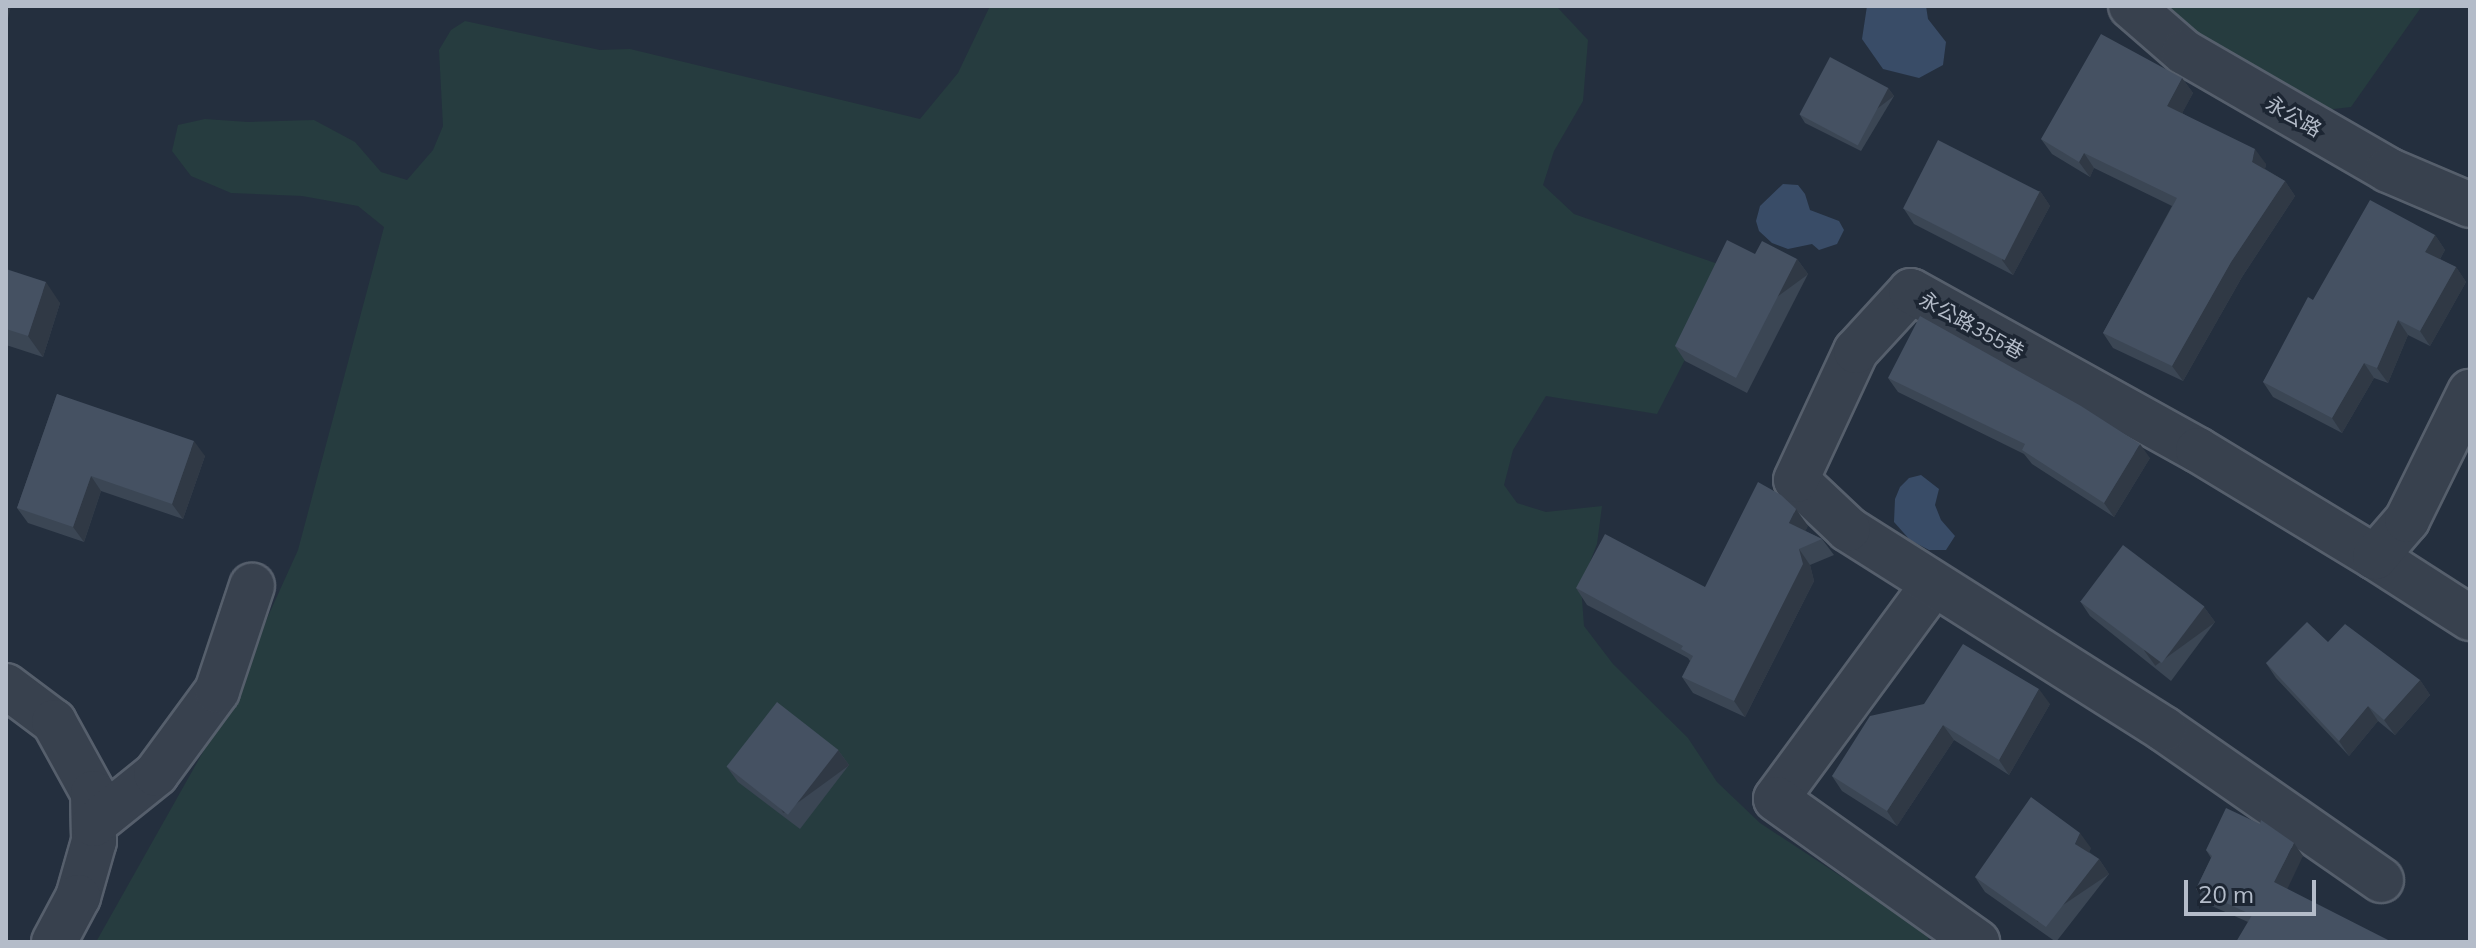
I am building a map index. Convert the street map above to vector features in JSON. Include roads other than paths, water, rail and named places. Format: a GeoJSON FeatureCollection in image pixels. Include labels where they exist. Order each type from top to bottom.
{"type":"FeatureCollection","features":[{"type":"Feature","properties":{"kind":"lane","name":"永公路"},"geometry":{"type":"LineString","coordinates":[[2131,6],[2184,52],[2388,170],[2470,205]]}},
{"type":"Feature","properties":{"kind":"lane","name":"永公路355巷"},"geometry":{"type":"LineString","coordinates":[[2381,880],[2164,729],[1848,529],[1796,480],[1856,351],[1911,291],[2198,450],[2470,618]]}},
{"type":"Feature","properties":{"kind":"lane"},"geometry":{"type":"LineString","coordinates":[[2375,557],[2407,520],[2470,392]]}},
{"type":"Feature","properties":{"kind":"lane"},"geometry":{"type":"LineString","coordinates":[[1933,585],[1776,799],[1977,942]]}},
{"type":"Feature","properties":{"kind":"lane"},"geometry":{"type":"LineString","coordinates":[[94,824],[156,774],[217,691],[252,586]]}},
{"type":"Feature","properties":{"kind":"lane"},"geometry":{"type":"LineString","coordinates":[[6,686],[54,722],[93,793],[94,841],[78,897],[54,942]]}},
{"type":"Feature","properties":{"kind":"water"},"geometry":{"type":"Polygon","coordinates":[[[1867,6],[1926,6],[1928,19],[1946,42],[1943,65],[1919,78],[1883,69],[1862,39],[1867,6]]]}},
{"type":"Feature","properties":{"kind":"water"},"geometry":{"type":"Polygon","coordinates":[[[1783,184],[1798,185],[1805,194],[1810,210],[1839,221],[1844,230],[1837,244],[1819,250],[1812,244],[1788,249],[1772,243],[1759,231],[1756,221],[1760,206],[1783,184]]]}},
{"type":"Feature","properties":{"kind":"water"},"geometry":{"type":"Polygon","coordinates":[[[1921,475],[1939,489],[1935,505],[1941,520],[1955,536],[1946,550],[1929,550],[1910,540],[1894,522],[1895,499],[1900,487],[1909,478],[1921,475]]]}}]}
